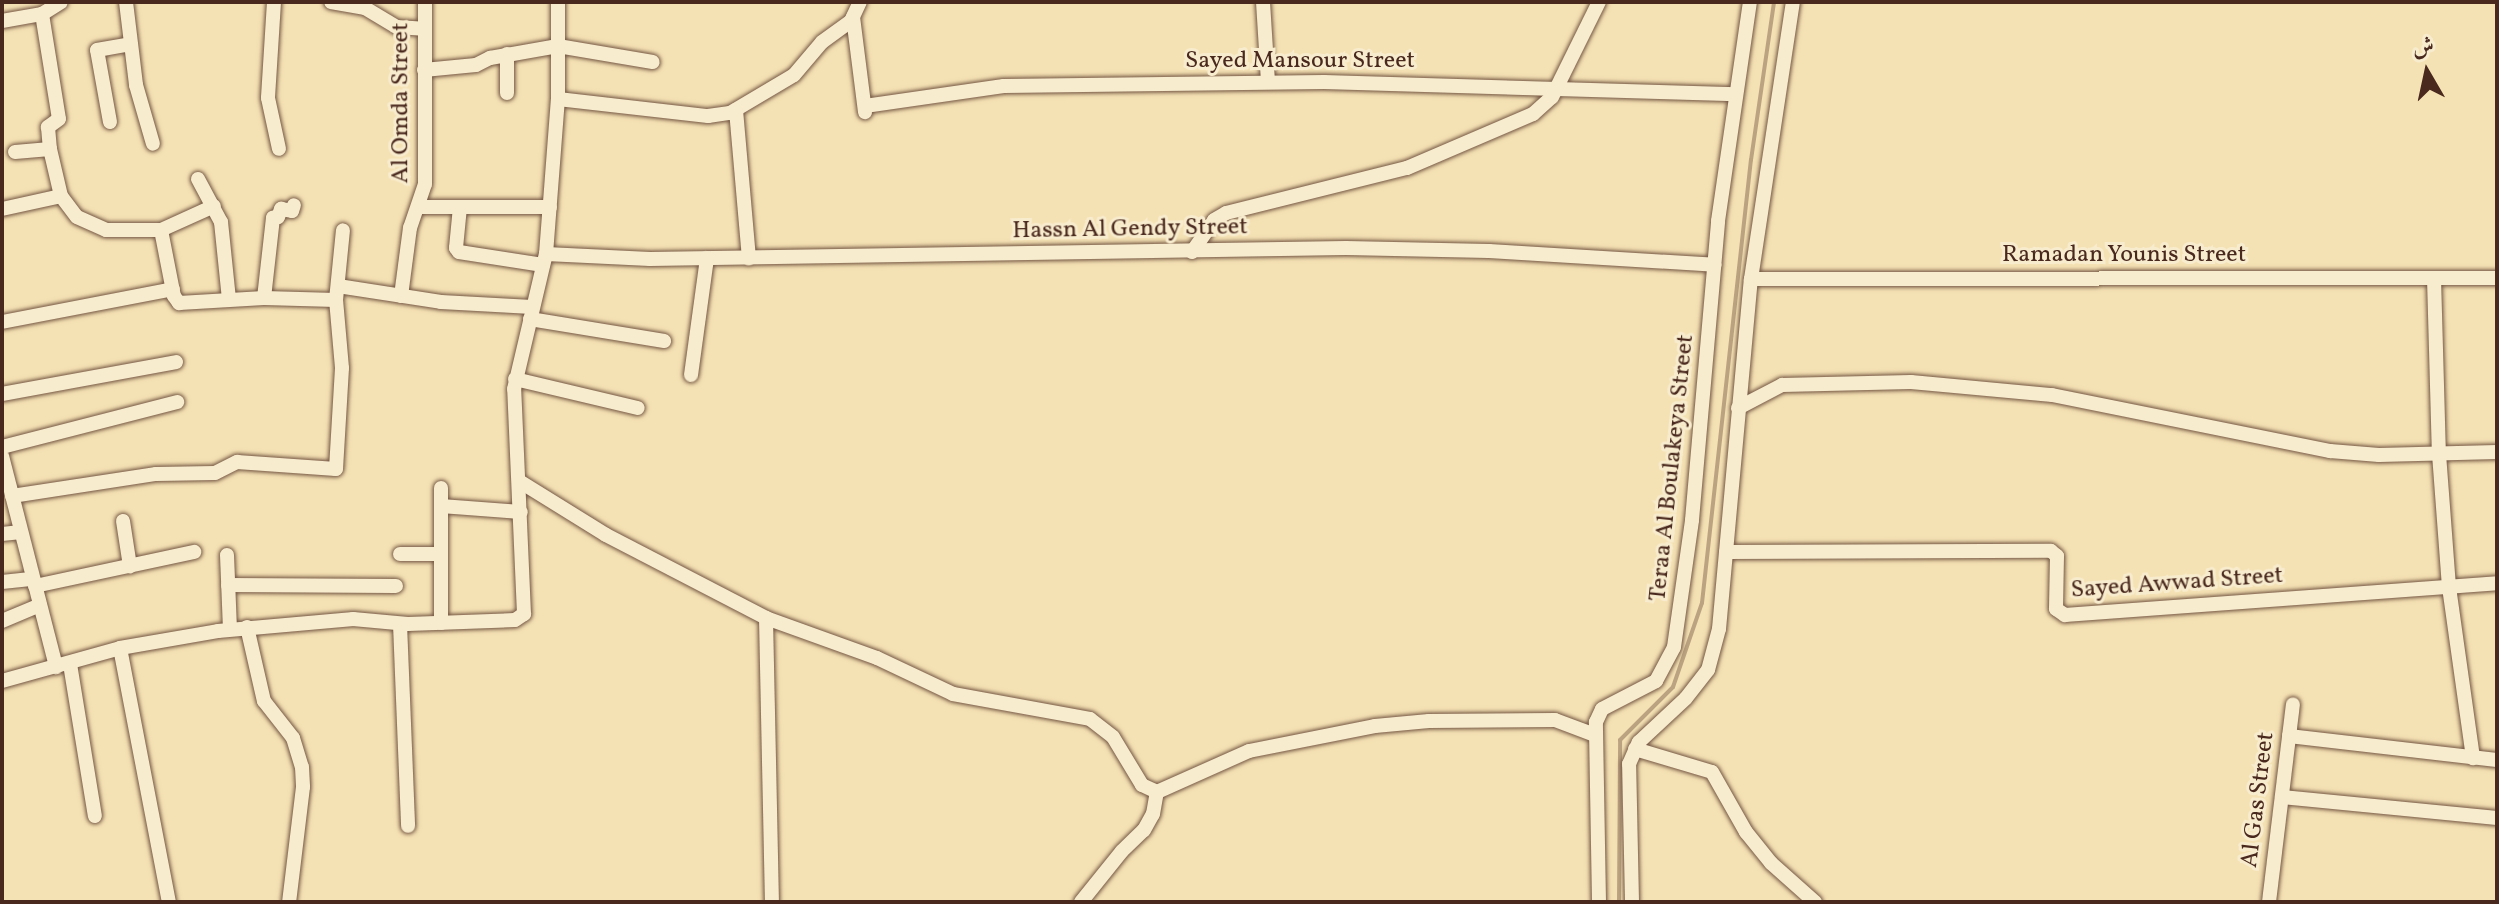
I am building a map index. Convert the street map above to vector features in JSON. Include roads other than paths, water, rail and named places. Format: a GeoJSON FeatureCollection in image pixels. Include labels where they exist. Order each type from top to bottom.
{"type":"FeatureCollection","features":[{"type":"Feature","properties":{"kind":"street"},"geometry":{"type":"LineString","coordinates":[[2,21],[42,14],[61,2]]}},
{"type":"Feature","properties":{"kind":"street"},"geometry":{"type":"LineString","coordinates":[[126,2],[139,99],[153,144]]}},
{"type":"Feature","properties":{"kind":"street"},"geometry":{"type":"LineString","coordinates":[[274,2],[268,98],[279,149]]}},
{"type":"Feature","properties":{"kind":"street"},"geometry":{"type":"LineString","coordinates":[[331,2],[365,5],[397,27],[423,29]]}},
{"type":"Feature","properties":{"kind":"street","name":"Al Omda Street"},"geometry":{"type":"LineString","coordinates":[[401,296],[410,228],[419,207],[425,173],[425,2]]}},
{"type":"Feature","properties":{"kind":"street"},"geometry":{"type":"LineString","coordinates":[[2,681],[120,648],[230,629],[353,619],[400,624],[515,620],[524,614],[515,379],[544,260],[558,99],[558,2]]}},
{"type":"Feature","properties":{"kind":"street"},"geometry":{"type":"LineString","coordinates":[[558,99],[708,116],[736,110],[794,75],[822,42],[853,17],[860,2]]}},
{"type":"Feature","properties":{"kind":"street"},"geometry":{"type":"LineString","coordinates":[[1263,2],[1268,82]]}},
{"type":"Feature","properties":{"kind":"street"},"geometry":{"type":"LineString","coordinates":[[1192,252],[1219,216],[1430,161],[1518,123],[1544,107],[1557,88],[1599,2]]}},
{"type":"Feature","properties":{"kind":"street","name":"Teraa Al Boulakeya Street"},"geometry":{"type":"LineString","coordinates":[[1595,735],[1602,709],[1656,681],[1674,647],[1692,520],[1715,265],[1750,2]]}},
{"type":"Feature","properties":{"kind":"street"},"geometry":{"type":"LineString","coordinates":[[1632,902],[1627,790],[1629,764],[1635,749],[1686,698],[1708,670],[1719,629],[1751,279],[1793,2]]}},
{"type":"Feature","properties":{"kind":"street"},"geometry":{"type":"LineString","coordinates":[[42,14],[59,119],[48,127],[50,149],[61,196],[77,217],[96,228],[161,230],[214,206]]}},
{"type":"Feature","properties":{"kind":"street","name":"Sayed Mansour Street"},"geometry":{"type":"LineString","coordinates":[[853,17],[865,110],[995,86],[1268,82],[1736,94]]}},
{"type":"Feature","properties":{"kind":"street"},"geometry":{"type":"LineString","coordinates":[[110,122],[97,50],[130,44]]}},
{"type":"Feature","properties":{"kind":"street"},"geometry":{"type":"LineString","coordinates":[[424,70],[476,65],[507,54],[558,46],[653,62]]}},
{"type":"Feature","properties":{"kind":"street"},"geometry":{"type":"LineString","coordinates":[[507,54],[507,93]]}},
{"type":"Feature","properties":{"kind":"street"},"geometry":{"type":"LineString","coordinates":[[736,110],[749,258]]}},
{"type":"Feature","properties":{"kind":"street"},"geometry":{"type":"LineString","coordinates":[[15,152],[50,149]]}},
{"type":"Feature","properties":{"kind":"street"},"geometry":{"type":"LineString","coordinates":[[198,179],[214,206],[225,236],[229,300]]}},
{"type":"Feature","properties":{"kind":"street"},"geometry":{"type":"LineString","coordinates":[[2,209],[61,196]]}},
{"type":"Feature","properties":{"kind":"street"},"geometry":{"type":"LineString","coordinates":[[264,298],[273,218],[278,217],[281,209],[292,211],[294,205]]}},
{"type":"Feature","properties":{"kind":"street"},"geometry":{"type":"LineString","coordinates":[[419,207],[550,207]]}},
{"type":"Feature","properties":{"kind":"street","name":"Hassn Al Gendy Street"},"geometry":{"type":"LineString","coordinates":[[460,207],[456,248],[459,252],[544,260],[1459,250],[1715,265]]}},
{"type":"Feature","properties":{"kind":"street"},"geometry":{"type":"LineString","coordinates":[[161,230],[175,299],[182,304],[337,293],[401,296],[531,313],[664,341]]}},
{"type":"Feature","properties":{"kind":"street"},"geometry":{"type":"LineString","coordinates":[[12,496],[156,474],[215,473],[237,462],[332,471],[339,464],[342,368],[337,293],[343,230]]}},
{"type":"Feature","properties":{"kind":"street"},"geometry":{"type":"LineString","coordinates":[[691,375],[707,258]]}},
{"type":"Feature","properties":{"kind":"street"},"geometry":{"type":"LineString","coordinates":[[2434,278],[2439,454],[2449,587],[2473,758]]}},
{"type":"Feature","properties":{"kind":"street","name":"Ramadan Younis Street"},"geometry":{"type":"LineString","coordinates":[[1751,279],[2497,278]]}},
{"type":"Feature","properties":{"kind":"street"},"geometry":{"type":"LineString","coordinates":[[2,322],[173,289]]}},
{"type":"Feature","properties":{"kind":"street"},"geometry":{"type":"LineString","coordinates":[[2,394],[176,362]]}},
{"type":"Feature","properties":{"kind":"street"},"geometry":{"type":"LineString","coordinates":[[515,379],[638,408]]}},
{"type":"Feature","properties":{"kind":"street"},"geometry":{"type":"LineString","coordinates":[[1738,408],[1782,385],[1911,382],[2052,395],[2330,451],[2379,455],[2497,452]]}},
{"type":"Feature","properties":{"kind":"street"},"geometry":{"type":"LineString","coordinates":[[2,447],[177,402]]}},
{"type":"Feature","properties":{"kind":"street"},"geometry":{"type":"LineString","coordinates":[[2,456],[4,477],[12,496],[40,605],[63,665],[95,816]]}},
{"type":"Feature","properties":{"kind":"street"},"geometry":{"type":"LineString","coordinates":[[519,481],[606,535],[766,618],[877,658],[953,694],[1090,719],[1113,737],[1142,785],[1157,792],[1249,751],[1375,726],[1429,721],[1555,720],[1595,735],[1599,902]]}},
{"type":"Feature","properties":{"kind":"street"},"geometry":{"type":"LineString","coordinates":[[441,488],[441,623]]}},
{"type":"Feature","properties":{"kind":"street"},"geometry":{"type":"LineString","coordinates":[[441,506],[521,512]]}},
{"type":"Feature","properties":{"kind":"street"},"geometry":{"type":"LineString","coordinates":[[123,521],[130,566]]}},
{"type":"Feature","properties":{"kind":"street"},"geometry":{"type":"LineString","coordinates":[[2,534],[21,532]]}},
{"type":"Feature","properties":{"kind":"street","name":"Sayed Awwad Street"},"geometry":{"type":"LineString","coordinates":[[1726,552],[2051,551],[2057,556],[2056,609],[2065,615],[2497,583]]}},
{"type":"Feature","properties":{"kind":"street"},"geometry":{"type":"LineString","coordinates":[[2,582],[34,582],[194,552]]}},
{"type":"Feature","properties":{"kind":"street"},"geometry":{"type":"LineString","coordinates":[[400,554],[441,554]]}},
{"type":"Feature","properties":{"kind":"street"},"geometry":{"type":"LineString","coordinates":[[227,555],[230,629]]}},
{"type":"Feature","properties":{"kind":"street"},"geometry":{"type":"LineString","coordinates":[[228,585],[396,586]]}},
{"type":"Feature","properties":{"kind":"street"},"geometry":{"type":"LineString","coordinates":[[2,621],[40,605]]}},
{"type":"Feature","properties":{"kind":"street"},"geometry":{"type":"LineString","coordinates":[[766,618],[772,902]]}},
{"type":"Feature","properties":{"kind":"street"},"geometry":{"type":"LineString","coordinates":[[400,624],[408,826]]}},
{"type":"Feature","properties":{"kind":"street"},"geometry":{"type":"LineString","coordinates":[[247,627],[264,701],[293,738],[302,767],[302,801],[289,902]]}},
{"type":"Feature","properties":{"kind":"street"},"geometry":{"type":"LineString","coordinates":[[120,648],[169,902]]}},
{"type":"Feature","properties":{"kind":"street","name":"Al Gas Street"},"geometry":{"type":"LineString","coordinates":[[2269,902],[2293,704]]}},
{"type":"Feature","properties":{"kind":"street"},"geometry":{"type":"LineString","coordinates":[[2289,736],[2497,760]]}},
{"type":"Feature","properties":{"kind":"street"},"geometry":{"type":"LineString","coordinates":[[1635,749],[1712,772],[1746,832],[1771,863],[1815,902]]}},
{"type":"Feature","properties":{"kind":"street"},"geometry":{"type":"LineString","coordinates":[[1081,902],[1144,830],[1153,814],[1157,792]]}},
{"type":"Feature","properties":{"kind":"street"},"geometry":{"type":"LineString","coordinates":[[2282,797],[2497,818]]}},
{"type":"Feature","properties":{"kind":"waterway"},"geometry":{"type":"LineString","coordinates":[[1619,902],[1620,740],[1673,687],[1702,603],[1751,160],[1774,2]]}}]}
